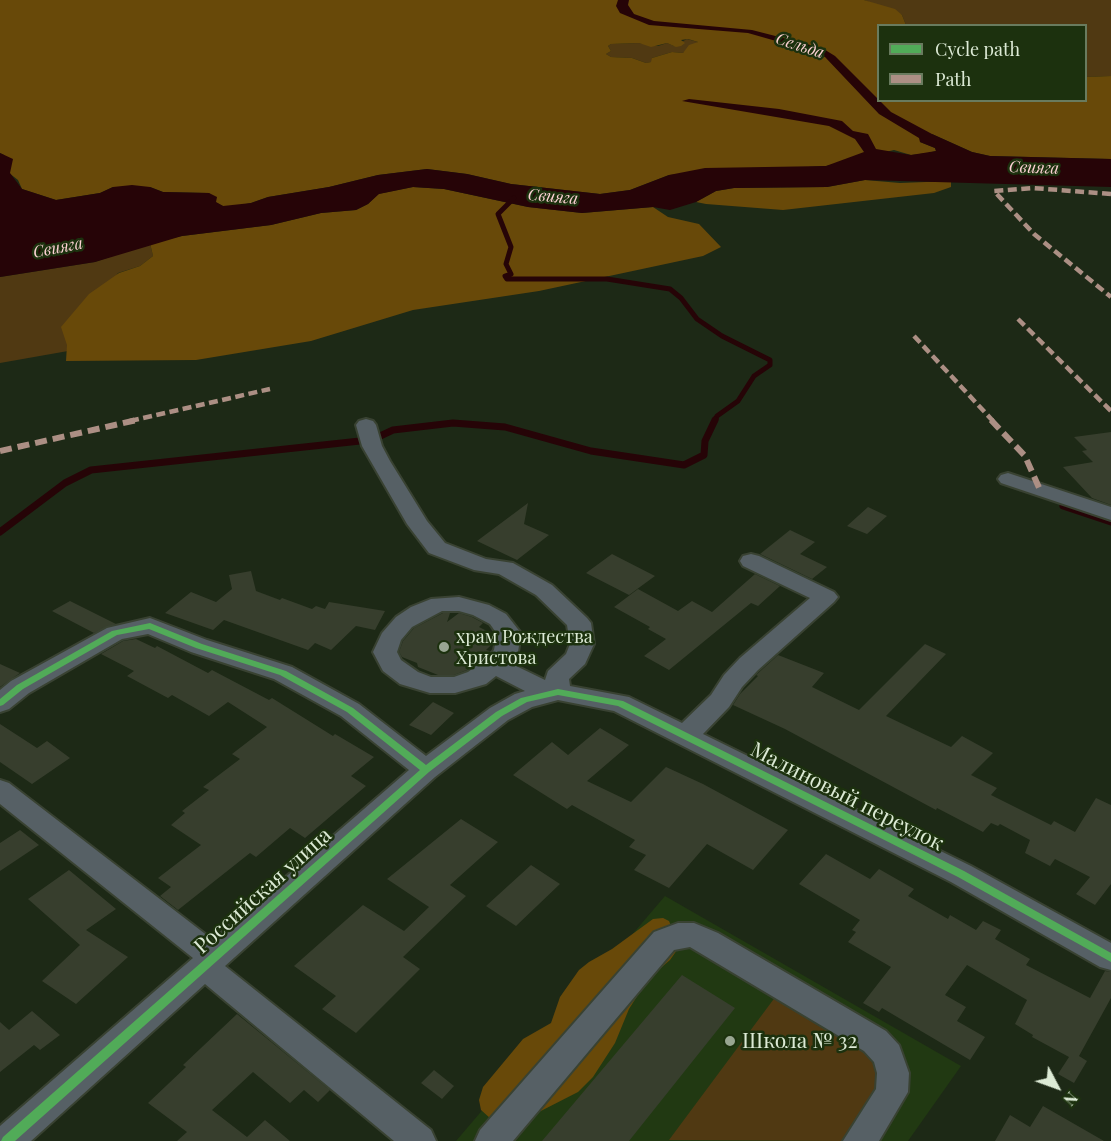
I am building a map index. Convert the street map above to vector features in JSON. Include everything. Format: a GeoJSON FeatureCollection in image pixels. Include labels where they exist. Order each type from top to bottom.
{"type":"FeatureCollection","features":[{"type":"Feature","properties":{"kind":"street"},"geometry":{"type":"LineString","coordinates":[[369,435],[430,541],[437,548],[482,565],[505,568],[544,590],[579,623],[582,644],[576,658],[557,677],[555,693],[495,664]]}},
{"type":"Feature","properties":{"kind":"street"},"geometry":{"type":"LineString","coordinates":[[1008,479],[1111,514]]}},
{"type":"Feature","properties":{"kind":"street"},"geometry":{"type":"LineString","coordinates":[[685,736],[720,701],[733,681],[749,664],[826,597],[751,561]]}},
{"type":"Feature","properties":{"kind":"street"},"geometry":{"type":"LineString","coordinates":[[439,604],[459,604],[481,610],[498,619],[509,633],[506,651],[495,664],[477,678],[455,685],[430,685],[409,678],[392,665],[385,652],[390,638],[404,622],[419,612],[439,604]]}},
{"type":"Feature","properties":{"kind":"street"},"geometry":{"type":"LineString","coordinates":[[0,703],[20,687],[115,633],[150,626],[199,646],[283,674],[350,710],[426,770]]}},
{"type":"Feature","properties":{"kind":"street","name":"Малиновый переулок"},"geometry":{"type":"LineString","coordinates":[[555,693],[620,703],[961,874],[1111,958]]}},
{"type":"Feature","properties":{"kind":"street","name":"Российская улица"},"geometry":{"type":"LineString","coordinates":[[7,1141],[426,770],[499,714],[524,700],[555,693]]}},
{"type":"Feature","properties":{"kind":"street"},"geometry":{"type":"LineString","coordinates":[[0,790],[419,1141]]}},
{"type":"Feature","properties":{"kind":"street"},"geometry":{"type":"LineString","coordinates":[[492,1141],[664,941],[678,935],[694,935],[707,942],[875,1041],[888,1055],[893,1073],[892,1092],[860,1141]]}},
{"type":"Feature","properties":{"kind":"shaded area"},"geometry":{"type":"Polygon","coordinates":[[[0,0],[864,0],[895,9],[902,15],[906,24],[877,24],[877,102],[1087,102],[1087,77],[1111,76],[1111,159],[990,156],[972,152],[932,134],[920,142],[935,148],[936,151],[928,153],[911,155],[894,150],[826,166],[669,175],[630,190],[600,194],[511,184],[467,174],[427,169],[378,175],[329,187],[268,197],[236,206],[223,206],[215,202],[209,193],[163,192],[150,187],[113,187],[100,193],[56,200],[22,189],[18,180],[9,173],[4,155],[0,153],[0,0]],[[688,39],[681,40],[685,43],[676,47],[667,43],[651,47],[639,43],[611,44],[608,46],[611,51],[606,54],[611,57],[632,58],[646,63],[651,62],[652,58],[672,52],[683,53],[689,45],[698,42],[688,39]]]}},
{"type":"Feature","properties":{"kind":"shaded area"},"geometry":{"type":"Polygon","coordinates":[[[864,0],[1111,0],[1111,76],[1087,77],[1087,24],[906,24],[902,15],[864,0]]]}},
{"type":"Feature","properties":{"kind":"shaded area"},"geometry":{"type":"Polygon","coordinates":[[[687,39],[698,42],[683,53],[672,52],[652,58],[652,62],[611,57],[606,54],[611,51],[608,46],[611,44],[639,43],[658,46],[667,43],[674,46],[687,39]]]}},
{"type":"Feature","properties":{"kind":"shaded area"},"geometry":{"type":"Polygon","coordinates":[[[865,180],[900,183],[951,181],[951,187],[934,193],[783,210],[696,202],[716,191],[734,188],[827,187],[865,180]]]}},
{"type":"Feature","properties":{"kind":"shaded area"},"geometry":{"type":"Polygon","coordinates":[[[413,187],[444,189],[528,207],[582,213],[653,207],[668,217],[699,224],[721,247],[703,256],[539,291],[413,310],[311,341],[196,360],[66,361],[67,345],[61,327],[89,294],[119,273],[140,266],[153,256],[150,243],[182,236],[271,225],[321,213],[356,210],[368,204],[378,194],[413,187]]]}},
{"type":"Feature","properties":{"kind":"shaded area"},"geometry":{"type":"Polygon","coordinates":[[[150,243],[153,256],[140,266],[118,273],[67,345],[68,351],[0,363],[0,277],[95,262],[150,243]]]}},
{"type":"Feature","properties":{"kind":"shaded area","name":"Школа № 32"},"geometry":{"type":"Polygon","coordinates":[[[665,896],[961,1066],[908,1141],[456,1141],[665,896]]]}},
{"type":"Feature","properties":{"kind":"shaded area"},"geometry":{"type":"Polygon","coordinates":[[[663,918],[669,921],[677,940],[677,950],[670,960],[648,979],[629,1009],[615,1043],[593,1077],[578,1092],[535,1114],[491,1119],[481,1110],[479,1100],[483,1087],[523,1039],[551,1023],[560,997],[579,970],[653,919],[663,918]]]}},
{"type":"Feature","properties":{"kind":"shaded area"},"geometry":{"type":"Polygon","coordinates":[[[776,996],[871,1055],[880,1074],[875,1092],[844,1141],[669,1140],[776,996]]]}},
{"type":"Feature","properties":{"kind":"water"},"geometry":{"type":"Polygon","coordinates":[[[618,0],[629,0],[628,5],[634,14],[654,21],[752,30],[822,48],[835,56],[877,98],[877,102],[881,102],[891,112],[932,134],[972,152],[990,156],[1111,159],[1111,187],[865,180],[827,187],[734,188],[716,191],[696,202],[670,210],[653,207],[582,213],[528,207],[444,189],[413,187],[379,194],[368,204],[356,210],[321,213],[271,225],[182,236],[95,262],[0,277],[0,153],[13,159],[10,173],[22,189],[56,200],[132,185],[150,187],[163,192],[209,193],[217,197],[216,202],[223,206],[251,203],[268,197],[329,187],[378,175],[427,169],[467,174],[511,184],[600,194],[630,190],[669,175],[705,168],[826,166],[864,152],[855,139],[829,126],[682,101],[689,99],[779,109],[842,121],[853,131],[868,134],[876,149],[911,155],[936,151],[935,148],[920,142],[919,138],[879,114],[825,57],[748,33],[649,25],[620,13],[616,6],[618,0]]]}},
{"type":"Feature","properties":{"kind":"building"},"geometry":{"type":"Polygon","coordinates":[[[1111,432],[1111,505],[1092,498],[1063,467],[1093,462],[1082,451],[1087,450],[1074,437],[1111,432]]]}},
{"type":"Feature","properties":{"kind":"building"},"geometry":{"type":"Polygon","coordinates":[[[528,503],[524,524],[549,535],[517,560],[477,541],[528,503]]]}},
{"type":"Feature","properties":{"kind":"building"},"geometry":{"type":"Polygon","coordinates":[[[868,507],[887,516],[867,534],[847,526],[868,507]]]}},
{"type":"Feature","properties":{"kind":"building"},"geometry":{"type":"Polygon","coordinates":[[[790,530],[815,542],[800,554],[827,567],[812,579],[760,554],[790,530]]]}},
{"type":"Feature","properties":{"kind":"building"},"geometry":{"type":"Polygon","coordinates":[[[612,554],[655,576],[629,595],[586,573],[612,554]]]}},
{"type":"Feature","properties":{"kind":"building"},"geometry":{"type":"Polygon","coordinates":[[[251,571],[256,591],[280,600],[282,598],[312,609],[316,606],[325,609],[329,602],[385,611],[375,630],[356,626],[331,650],[315,643],[308,650],[224,620],[213,630],[165,613],[191,592],[216,602],[232,589],[229,575],[251,571]]]}},
{"type":"Feature","properties":{"kind":"building"},"geometry":{"type":"Polygon","coordinates":[[[755,574],[780,586],[758,606],[751,603],[669,670],[644,656],[666,639],[648,629],[650,627],[614,607],[638,589],[678,611],[692,601],[712,612],[755,574]]]}},
{"type":"Feature","properties":{"kind":"building"},"geometry":{"type":"Polygon","coordinates":[[[70,601],[116,624],[94,633],[52,611],[70,601]]]}},
{"type":"Feature","properties":{"kind":"building","name":"храм Рождества Христова"},"geometry":{"type":"Polygon","coordinates":[[[443,613],[450,613],[447,622],[459,613],[472,617],[483,623],[479,627],[495,635],[493,643],[486,650],[490,651],[483,658],[467,670],[454,675],[438,675],[418,667],[417,663],[402,657],[399,652],[403,641],[414,628],[443,613]]]}},
{"type":"Feature","properties":{"kind":"building"},"geometry":{"type":"Polygon","coordinates":[[[136,639],[155,648],[157,646],[208,673],[212,670],[269,700],[272,698],[333,736],[335,734],[374,757],[351,776],[366,786],[305,838],[290,828],[256,857],[250,853],[178,910],[160,896],[171,887],[158,878],[201,845],[171,825],[185,813],[182,811],[209,790],[203,787],[240,759],[232,754],[267,727],[228,702],[209,716],[172,695],[168,698],[127,676],[134,671],[101,654],[123,641],[136,639]]]}},
{"type":"Feature","properties":{"kind":"building"},"geometry":{"type":"Polygon","coordinates":[[[925,644],[946,654],[886,716],[951,747],[962,736],[993,753],[971,775],[997,788],[991,795],[1051,825],[1054,821],[1075,832],[1096,798],[1111,805],[1111,884],[1095,905],[1076,894],[1090,877],[1055,859],[1050,866],[1025,853],[1030,840],[1000,824],[998,826],[991,823],[983,832],[937,808],[936,810],[785,729],[733,705],[740,694],[758,676],[756,675],[778,655],[824,673],[812,687],[859,710],[925,644]]]}},
{"type":"Feature","properties":{"kind":"building"},"geometry":{"type":"Polygon","coordinates":[[[0,664],[20,673],[0,687],[0,664]]]}},
{"type":"Feature","properties":{"kind":"building"},"geometry":{"type":"Polygon","coordinates":[[[433,702],[454,713],[431,735],[409,725],[433,702]]]}},
{"type":"Feature","properties":{"kind":"building"},"geometry":{"type":"Polygon","coordinates":[[[0,724],[37,748],[47,741],[70,758],[32,784],[0,762],[0,724]]]}},
{"type":"Feature","properties":{"kind":"building"},"geometry":{"type":"Polygon","coordinates":[[[600,728],[629,745],[587,781],[631,802],[666,767],[703,784],[788,830],[753,870],[707,844],[669,888],[634,870],[646,855],[629,847],[635,840],[572,805],[567,809],[513,775],[552,742],[568,755],[600,728]]]}},
{"type":"Feature","properties":{"kind":"building"},"geometry":{"type":"Polygon","coordinates":[[[461,819],[498,842],[450,885],[466,896],[403,957],[420,969],[356,1033],[322,1009],[336,996],[294,966],[363,905],[404,931],[429,907],[387,879],[461,819]]]}},
{"type":"Feature","properties":{"kind":"building"},"geometry":{"type":"Polygon","coordinates":[[[20,830],[39,845],[0,871],[0,843],[20,830]]]}},
{"type":"Feature","properties":{"kind":"building"},"geometry":{"type":"Polygon","coordinates":[[[826,854],[870,879],[879,869],[914,889],[908,896],[948,919],[950,915],[976,930],[983,921],[1001,930],[995,939],[1030,959],[1026,965],[1090,998],[1105,971],[1111,972],[1111,998],[1079,1056],[1087,1061],[1074,1083],[1058,1074],[1069,1057],[1032,1037],[1033,1035],[1015,1024],[1027,1000],[967,965],[945,995],[966,1007],[957,1021],[985,1037],[970,1060],[882,1008],[879,1012],[863,1003],[891,967],[848,942],[856,932],[852,930],[860,920],[799,884],[826,854]]]}},
{"type":"Feature","properties":{"kind":"building"},"geometry":{"type":"Polygon","coordinates":[[[531,865],[560,884],[516,926],[486,906],[531,865]]]}},
{"type":"Feature","properties":{"kind":"building"},"geometry":{"type":"Polygon","coordinates":[[[69,870],[116,909],[86,930],[128,957],[76,1004],[42,981],[80,945],[28,899],[69,870]]]}},
{"type":"Feature","properties":{"kind":"building"},"geometry":{"type":"Polygon","coordinates":[[[682,975],[735,1008],[629,1141],[542,1141],[682,975]]]}},
{"type":"Feature","properties":{"kind":"building"},"geometry":{"type":"Polygon","coordinates":[[[32,1011],[60,1035],[40,1050],[34,1045],[0,1072],[0,1022],[9,1030],[32,1011]]]}},
{"type":"Feature","properties":{"kind":"building"},"geometry":{"type":"Polygon","coordinates":[[[237,1014],[330,1090],[318,1102],[304,1090],[290,1103],[253,1072],[212,1110],[247,1137],[265,1120],[290,1141],[177,1141],[187,1132],[148,1103],[186,1067],[183,1065],[237,1014]]]}},
{"type":"Feature","properties":{"kind":"building"},"geometry":{"type":"Polygon","coordinates":[[[434,1070],[454,1086],[442,1099],[421,1083],[434,1070]]]}},
{"type":"Feature","properties":{"kind":"building"},"geometry":{"type":"Polygon","coordinates":[[[1043,1106],[1104,1141],[995,1141],[1010,1115],[1030,1127],[1043,1106]]]}},
{"type":"Feature","properties":{"kind":"waterway"},"geometry":{"type":"LineString","coordinates":[[514,198],[498,214],[511,247],[506,264],[511,274],[505,276],[507,279],[607,279],[670,289],[681,298],[697,319],[722,336],[770,360],[770,365],[754,376],[738,401],[717,416],[715,421]]}},
{"type":"Feature","properties":{"kind":"waterway"},"geometry":{"type":"LineString","coordinates":[[0,532],[65,483],[91,470],[360,441],[378,437],[393,430],[453,423],[505,427],[591,451],[684,465],[704,455],[705,441],[715,420]]}},
{"type":"Feature","properties":{"kind":"waterway"},"geometry":{"type":"LineString","coordinates":[[1063,506],[1111,522]]}},
{"type":"Feature","properties":{"kind":"marked path"},"geometry":{"type":"LineString","coordinates":[[1111,194],[1033,188],[994,191],[1034,234],[1111,297]]}},
{"type":"Feature","properties":{"kind":"marked path"},"geometry":{"type":"LineString","coordinates":[[1018,319],[1111,411]]}},
{"type":"Feature","properties":{"kind":"marked path"},"geometry":{"type":"LineString","coordinates":[[914,336],[1025,456],[1040,490]]}},
{"type":"Feature","properties":{"kind":"marked path"},"geometry":{"type":"LineString","coordinates":[[0,451],[270,389]]}},
{"type":"Feature","properties":{"kind":"cycle path"},"geometry":{"type":"LineString","coordinates":[[0,703],[20,687],[115,633],[150,626],[199,646],[283,673],[350,710],[426,770]]}},
{"type":"Feature","properties":{"kind":"cycle path"},"geometry":{"type":"LineString","coordinates":[[7,1141],[426,770],[499,714],[524,700],[558,692],[620,703],[961,874],[1111,958]]}},
{"type":"Feature","properties":{"kind":"place","name":"храм Рождества Христова"},"geometry":{"type":"Point","coordinates":[444,647]}},
{"type":"Feature","properties":{"kind":"place","name":"Школа № 32"},"geometry":{"type":"Point","coordinates":[730,1041]}},
{"type":"Feature","properties":{"kind":"water label","name":"Сельда"},"geometry":{"type":"Point","coordinates":[800,46]}},
{"type":"Feature","properties":{"kind":"water label","name":"Свияга"},"geometry":{"type":"Point","coordinates":[1034,168]}},
{"type":"Feature","properties":{"kind":"water label","name":"Свияга"},"geometry":{"type":"Point","coordinates":[553,197]}},
{"type":"Feature","properties":{"kind":"water label","name":"Свияга"},"geometry":{"type":"Point","coordinates":[58,248]}}]}
